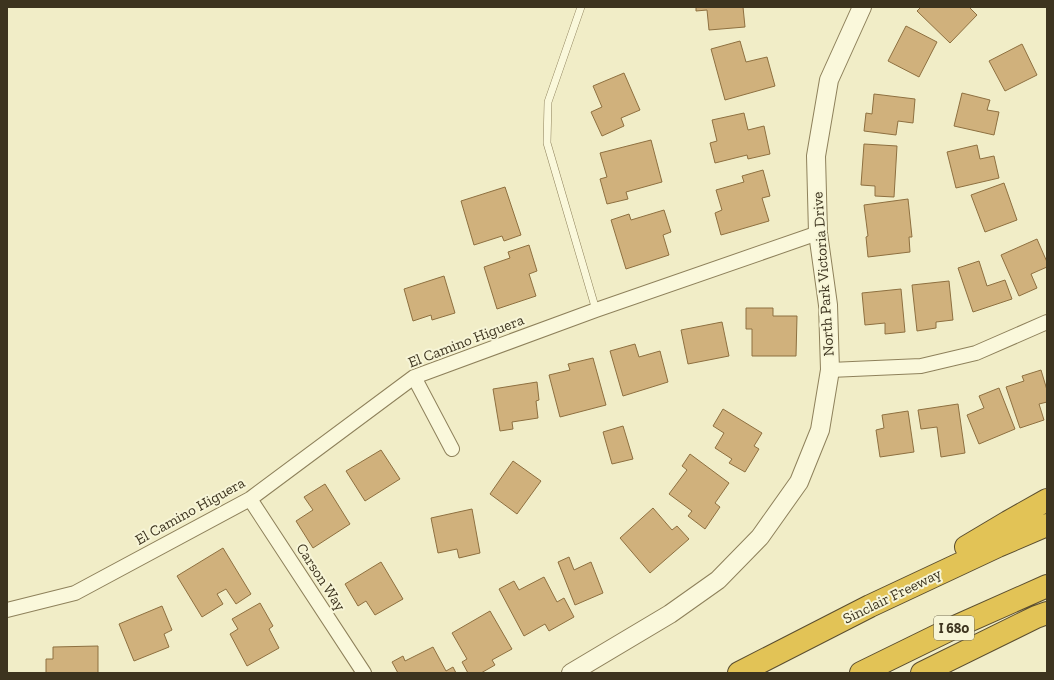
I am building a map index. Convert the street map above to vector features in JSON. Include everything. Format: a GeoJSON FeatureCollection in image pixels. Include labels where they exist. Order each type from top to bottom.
{"type":"FeatureCollection","features":[{"type":"Feature","properties":{"kind":"highway"},"geometry":{"type":"LineString","coordinates":[[870,606],[1047,500]]}},
{"type":"Feature","properties":{"kind":"highway","name":"Sinclair Freeway"},"geometry":{"type":"LineString","coordinates":[[739,673],[870,606],[998,546],[1047,525]]}},
{"type":"Feature","properties":{"kind":"highway","name":"I 680"},"geometry":{"type":"LineString","coordinates":[[861,673],[957,626],[1047,586]]}},
{"type":"Feature","properties":{"kind":"highway","name":"I 680"},"geometry":{"type":"LineString","coordinates":[[922,673],[1047,613]]}},
{"type":"Feature","properties":{"kind":"highway"},"geometry":{"type":"LineString","coordinates":[[928,673],[1047,627]]}},
{"type":"Feature","properties":{"kind":"street","name":"North Park Victoria Drive"},"geometry":{"type":"LineString","coordinates":[[571,673],[670,614],[718,580],[760,537],[798,482],[820,430],[830,370],[828,306],[818,233],[816,156],[829,80],[862,7]]}},
{"type":"Feature","properties":{"kind":"street","name":"El Camino Higuera"},"geometry":{"type":"LineString","coordinates":[[7,610],[75,592],[250,499],[414,377],[596,310],[818,233]]}},
{"type":"Feature","properties":{"kind":"street"},"geometry":{"type":"LineString","coordinates":[[830,370],[921,366],[976,353],[1047,322]]}},
{"type":"Feature","properties":{"kind":"street"},"geometry":{"type":"LineString","coordinates":[[414,377],[452,450]]}},
{"type":"Feature","properties":{"kind":"street","name":"Carson Way"},"geometry":{"type":"LineString","coordinates":[[250,499],[364,673]]}},
{"type":"Feature","properties":{"kind":"lane"},"geometry":{"type":"LineString","coordinates":[[581,7],[548,102],[547,143],[596,310]]}},
{"type":"Feature","properties":{"kind":"building"},"geometry":{"type":"Polygon","coordinates":[[[696,7],[743,7],[745,27],[709,30],[707,10],[696,11],[696,7]]]}},
{"type":"Feature","properties":{"kind":"building"},"geometry":{"type":"Polygon","coordinates":[[[921,7],[969,7],[977,15],[950,43],[917,11],[921,7]]]}},
{"type":"Feature","properties":{"kind":"building"},"geometry":{"type":"Polygon","coordinates":[[[906,26],[937,42],[919,77],[888,61],[906,26]]]}},
{"type":"Feature","properties":{"kind":"building"},"geometry":{"type":"Polygon","coordinates":[[[740,41],[746,62],[767,57],[775,86],[725,100],[711,49],[740,41]]]}},
{"type":"Feature","properties":{"kind":"building"},"geometry":{"type":"Polygon","coordinates":[[[1022,44],[1037,75],[1005,91],[989,61],[1022,44]]]}},
{"type":"Feature","properties":{"kind":"building"},"geometry":{"type":"Polygon","coordinates":[[[624,73],[640,110],[621,118],[624,126],[602,136],[591,112],[602,107],[593,86],[624,73]]]}},
{"type":"Feature","properties":{"kind":"building"},"geometry":{"type":"Polygon","coordinates":[[[962,93],[990,100],[987,110],[999,112],[994,135],[954,126],[962,93]]]}},
{"type":"Feature","properties":{"kind":"building"},"geometry":{"type":"Polygon","coordinates":[[[874,94],[915,99],[913,123],[898,121],[896,135],[864,131],[866,113],[872,114],[874,94]]]}},
{"type":"Feature","properties":{"kind":"building"},"geometry":{"type":"Polygon","coordinates":[[[744,113],[748,130],[764,126],[770,154],[748,159],[747,155],[715,163],[710,143],[717,141],[712,120],[744,113]]]}},
{"type":"Feature","properties":{"kind":"building"},"geometry":{"type":"Polygon","coordinates":[[[651,140],[662,182],[626,192],[628,199],[607,204],[600,179],[607,177],[600,153],[651,140]]]}},
{"type":"Feature","properties":{"kind":"building"},"geometry":{"type":"Polygon","coordinates":[[[864,144],[897,146],[894,197],[875,196],[875,186],[861,185],[864,144]]]}},
{"type":"Feature","properties":{"kind":"building"},"geometry":{"type":"Polygon","coordinates":[[[977,145],[980,159],[994,156],[999,178],[956,188],[947,152],[977,145]]]}},
{"type":"Feature","properties":{"kind":"building"},"geometry":{"type":"Polygon","coordinates":[[[763,170],[770,196],[762,198],[769,221],[721,235],[715,213],[722,210],[716,190],[744,182],[742,176],[763,170]]]}},
{"type":"Feature","properties":{"kind":"building"},"geometry":{"type":"Polygon","coordinates":[[[1004,183],[1017,220],[985,232],[971,195],[1004,183]]]}},
{"type":"Feature","properties":{"kind":"building"},"geometry":{"type":"Polygon","coordinates":[[[505,187],[521,235],[504,241],[502,236],[474,245],[461,201],[505,187]]]}},
{"type":"Feature","properties":{"kind":"building"},"geometry":{"type":"Polygon","coordinates":[[[908,199],[912,237],[909,237],[910,252],[868,257],[866,237],[868,236],[864,205],[908,199]]]}},
{"type":"Feature","properties":{"kind":"building"},"geometry":{"type":"Polygon","coordinates":[[[664,210],[671,232],[663,235],[669,255],[626,269],[611,220],[629,214],[631,220],[664,210]]]}},
{"type":"Feature","properties":{"kind":"building"},"geometry":{"type":"Polygon","coordinates":[[[1037,239],[1047,262],[1047,267],[1031,274],[1037,288],[1019,296],[1001,255],[1037,239]]]}},
{"type":"Feature","properties":{"kind":"building"},"geometry":{"type":"Polygon","coordinates":[[[529,245],[537,271],[529,274],[536,296],[497,309],[484,267],[510,258],[508,252],[529,245]]]}},
{"type":"Feature","properties":{"kind":"building"},"geometry":{"type":"Polygon","coordinates":[[[979,261],[987,286],[1005,280],[1012,299],[973,312],[958,268],[979,261]]]}},
{"type":"Feature","properties":{"kind":"building"},"geometry":{"type":"Polygon","coordinates":[[[444,276],[455,313],[432,320],[431,315],[413,321],[404,289],[444,276]]]}},
{"type":"Feature","properties":{"kind":"building"},"geometry":{"type":"Polygon","coordinates":[[[949,281],[953,320],[936,322],[936,328],[917,331],[912,285],[949,281]]]}},
{"type":"Feature","properties":{"kind":"building"},"geometry":{"type":"Polygon","coordinates":[[[901,289],[905,332],[885,334],[885,323],[865,325],[862,293],[901,289]]]}},
{"type":"Feature","properties":{"kind":"building"},"geometry":{"type":"Polygon","coordinates":[[[746,308],[773,308],[773,316],[797,316],[796,356],[752,356],[752,329],[746,329],[746,308]]]}},
{"type":"Feature","properties":{"kind":"building"},"geometry":{"type":"Polygon","coordinates":[[[722,322],[729,356],[688,364],[681,330],[722,322]]]}},
{"type":"Feature","properties":{"kind":"building"},"geometry":{"type":"Polygon","coordinates":[[[635,344],[639,357],[660,351],[668,382],[623,396],[610,351],[635,344]]]}},
{"type":"Feature","properties":{"kind":"building"},"geometry":{"type":"Polygon","coordinates":[[[593,358],[606,405],[560,417],[549,375],[570,370],[568,364],[593,358]]]}},
{"type":"Feature","properties":{"kind":"building"},"geometry":{"type":"Polygon","coordinates":[[[1041,370],[1047,390],[1047,402],[1039,404],[1044,420],[1020,428],[1006,387],[1024,381],[1022,376],[1041,370]]]}},
{"type":"Feature","properties":{"kind":"building"},"geometry":{"type":"Polygon","coordinates":[[[537,382],[539,400],[536,401],[538,418],[512,422],[513,429],[500,431],[493,389],[537,382]]]}},
{"type":"Feature","properties":{"kind":"building"},"geometry":{"type":"Polygon","coordinates":[[[999,388],[1015,429],[979,444],[967,415],[984,408],[979,396],[999,388]]]}},
{"type":"Feature","properties":{"kind":"building"},"geometry":{"type":"Polygon","coordinates":[[[958,404],[965,453],[941,457],[937,427],[921,429],[918,410],[958,404]]]}},
{"type":"Feature","properties":{"kind":"building"},"geometry":{"type":"Polygon","coordinates":[[[723,409],[762,433],[754,446],[759,449],[745,472],[729,463],[732,459],[715,448],[724,433],[713,426],[723,409]]]}},
{"type":"Feature","properties":{"kind":"building"},"geometry":{"type":"Polygon","coordinates":[[[908,411],[914,452],[880,457],[876,430],[884,428],[882,415],[908,411]]]}},
{"type":"Feature","properties":{"kind":"building"},"geometry":{"type":"Polygon","coordinates":[[[623,426],[633,459],[612,464],[603,432],[623,426]]]}},
{"type":"Feature","properties":{"kind":"building"},"geometry":{"type":"Polygon","coordinates":[[[381,450],[400,479],[365,501],[346,471],[381,450]]]}},
{"type":"Feature","properties":{"kind":"building"},"geometry":{"type":"Polygon","coordinates":[[[690,454],[729,483],[715,503],[720,507],[705,529],[688,516],[692,511],[669,494],[687,470],[682,466],[690,454]]]}},
{"type":"Feature","properties":{"kind":"building"},"geometry":{"type":"Polygon","coordinates":[[[513,461],[541,481],[517,514],[490,494],[513,461]]]}},
{"type":"Feature","properties":{"kind":"building"},"geometry":{"type":"Polygon","coordinates":[[[325,484],[350,524],[313,548],[296,521],[313,510],[304,497],[325,484]]]}},
{"type":"Feature","properties":{"kind":"building"},"geometry":{"type":"Polygon","coordinates":[[[653,508],[672,530],[677,526],[689,539],[650,573],[620,538],[653,508]]]}},
{"type":"Feature","properties":{"kind":"building"},"geometry":{"type":"Polygon","coordinates":[[[472,509],[480,553],[459,558],[457,549],[438,553],[431,518],[472,509]]]}},
{"type":"Feature","properties":{"kind":"building"},"geometry":{"type":"Polygon","coordinates":[[[223,548],[251,594],[236,604],[226,589],[217,594],[223,604],[202,617],[177,576],[223,548]]]}},
{"type":"Feature","properties":{"kind":"building"},"geometry":{"type":"Polygon","coordinates":[[[569,557],[574,570],[591,562],[603,593],[575,605],[558,562],[569,557]]]}},
{"type":"Feature","properties":{"kind":"building"},"geometry":{"type":"Polygon","coordinates":[[[381,562],[403,599],[375,615],[366,601],[358,606],[345,584],[381,562]]]}},
{"type":"Feature","properties":{"kind":"building"},"geometry":{"type":"Polygon","coordinates":[[[544,577],[557,602],[564,598],[574,617],[549,631],[545,624],[524,636],[499,589],[514,581],[519,590],[544,577]]]}},
{"type":"Feature","properties":{"kind":"building"},"geometry":{"type":"Polygon","coordinates":[[[260,603],[273,626],[269,629],[279,648],[247,666],[230,634],[238,629],[232,619],[260,603]]]}},
{"type":"Feature","properties":{"kind":"building"},"geometry":{"type":"Polygon","coordinates":[[[162,606],[172,630],[164,634],[169,647],[134,661],[119,624],[162,606]]]}},
{"type":"Feature","properties":{"kind":"building"},"geometry":{"type":"Polygon","coordinates":[[[490,611],[512,649],[492,660],[495,665],[481,673],[468,673],[462,662],[467,659],[452,633],[490,611]]]}},
{"type":"Feature","properties":{"kind":"building"},"geometry":{"type":"Polygon","coordinates":[[[98,646],[98,673],[46,673],[46,659],[53,659],[53,647],[98,646]]]}},
{"type":"Feature","properties":{"kind":"building"},"geometry":{"type":"Polygon","coordinates":[[[433,647],[446,671],[453,667],[456,673],[398,673],[392,662],[403,656],[405,661],[433,647]]]}}]}
